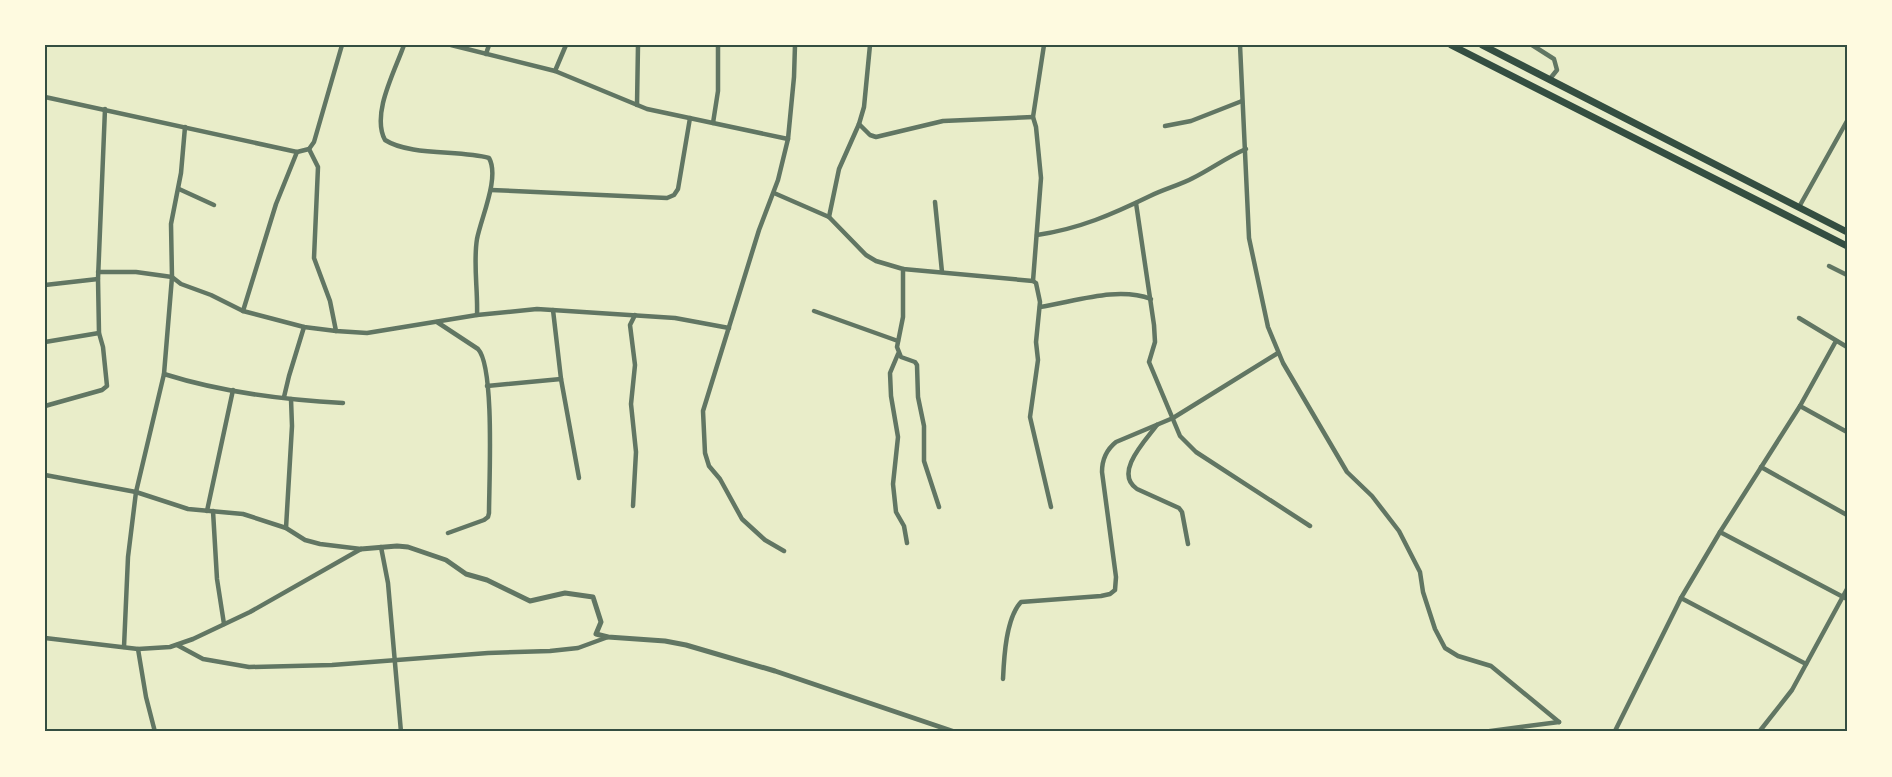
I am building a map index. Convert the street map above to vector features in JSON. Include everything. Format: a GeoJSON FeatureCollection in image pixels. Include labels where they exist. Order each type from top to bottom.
{"type":"FeatureCollection","features":[{"type":"Feature","properties":{"kind":"main road"},"geometry":{"type":"LineString","coordinates":[[1451,45],[1847,246]]}},
{"type":"Feature","properties":{"kind":"main road"},"geometry":{"type":"LineString","coordinates":[[1482,45],[1847,232]]}},
{"type":"Feature","properties":{"kind":"street"},"geometry":{"type":"LineString","coordinates":[[45,97],[297,152],[309,149],[314,142],[342,45]]}},
{"type":"Feature","properties":{"kind":"street"},"geometry":{"type":"LineString","coordinates":[[404,45],[381,110],[379,122],[385,140],[437,153],[489,158],[493,164],[490,190],[477,242],[477,315]]}},
{"type":"Feature","properties":{"kind":"street"},"geometry":{"type":"LineString","coordinates":[[451,45],[555,71],[637,105],[788,139]]}},
{"type":"Feature","properties":{"kind":"street"},"geometry":{"type":"LineString","coordinates":[[486,54],[489,45]]}},
{"type":"Feature","properties":{"kind":"street"},"geometry":{"type":"LineString","coordinates":[[555,71],[566,45]]}},
{"type":"Feature","properties":{"kind":"street"},"geometry":{"type":"LineString","coordinates":[[637,105],[638,45]]}},
{"type":"Feature","properties":{"kind":"street"},"geometry":{"type":"LineString","coordinates":[[713,123],[718,91],[718,45]]}},
{"type":"Feature","properties":{"kind":"street"},"geometry":{"type":"LineString","coordinates":[[784,551],[765,540],[742,519],[720,479],[707,461],[703,421],[704,404],[759,230],[774,193],[788,139],[795,45]]}},
{"type":"Feature","properties":{"kind":"street"},"geometry":{"type":"LineString","coordinates":[[829,217],[839,169],[859,124],[866,94],[870,45]]}},
{"type":"Feature","properties":{"kind":"street"},"geometry":{"type":"LineString","coordinates":[[1044,45],[1033,117],[1041,178],[1033,280],[1037,288],[1040,307],[1036,342],[1038,360],[1029,412],[1051,507]]}},
{"type":"Feature","properties":{"kind":"street"},"geometry":{"type":"LineString","coordinates":[[1240,45],[1250,238],[1268,327],[1278,353],[1347,472],[1372,496],[1399,531],[1420,572],[1423,592],[1435,629],[1445,648],[1458,656],[1491,666],[1559,722],[1483,732]]}},
{"type":"Feature","properties":{"kind":"street"},"geometry":{"type":"LineString","coordinates":[[1532,45],[1554,59],[1557,70],[1549,80]]}},
{"type":"Feature","properties":{"kind":"street"},"geometry":{"type":"LineString","coordinates":[[1165,126],[1191,121],[1242,101]]}},
{"type":"Feature","properties":{"kind":"street"},"geometry":{"type":"LineString","coordinates":[[45,406],[102,390],[107,386],[103,347],[99,333],[98,279],[105,109]]}},
{"type":"Feature","properties":{"kind":"street"},"geometry":{"type":"LineString","coordinates":[[859,124],[870,135],[876,137],[943,121],[1033,117]]}},
{"type":"Feature","properties":{"kind":"street"},"geometry":{"type":"LineString","coordinates":[[490,190],[667,198],[674,195],[678,189],[690,118]]}},
{"type":"Feature","properties":{"kind":"street"},"geometry":{"type":"LineString","coordinates":[[1799,207],[1847,121]]}},
{"type":"Feature","properties":{"kind":"street"},"geometry":{"type":"LineString","coordinates":[[124,647],[128,556],[136,492],[164,374],[172,277],[171,224],[179,189],[185,127]]}},
{"type":"Feature","properties":{"kind":"street"},"geometry":{"type":"LineString","coordinates":[[309,149],[318,167],[314,258],[330,301],[336,331]]}},
{"type":"Feature","properties":{"kind":"street"},"geometry":{"type":"LineString","coordinates":[[1037,234],[1081,226],[1194,178],[1226,158],[1246,149]]}},
{"type":"Feature","properties":{"kind":"street"},"geometry":{"type":"LineString","coordinates":[[243,311],[276,204],[297,152]]}},
{"type":"Feature","properties":{"kind":"street"},"geometry":{"type":"LineString","coordinates":[[179,189],[214,205]]}},
{"type":"Feature","properties":{"kind":"street"},"geometry":{"type":"LineString","coordinates":[[774,193],[829,217],[866,255],[876,261],[903,269],[1033,280]]}},
{"type":"Feature","properties":{"kind":"street"},"geometry":{"type":"LineString","coordinates":[[935,202],[942,272]]}},
{"type":"Feature","properties":{"kind":"street"},"geometry":{"type":"LineString","coordinates":[[1136,203],[1155,338],[1149,362],[1180,436],[1196,452],[1310,526]]}},
{"type":"Feature","properties":{"kind":"street"},"geometry":{"type":"LineString","coordinates":[[1829,266],[1847,274]]}},
{"type":"Feature","properties":{"kind":"street"},"geometry":{"type":"LineString","coordinates":[[903,269],[903,317],[898,353],[890,373],[891,396],[898,437],[893,484],[896,512],[904,526],[907,543]]}},
{"type":"Feature","properties":{"kind":"street"},"geometry":{"type":"LineString","coordinates":[[98,272],[136,272],[172,277],[181,284],[243,311],[304,327],[336,331],[367,333],[477,315],[537,309],[675,318],[729,328]]}},
{"type":"Feature","properties":{"kind":"street"},"geometry":{"type":"LineString","coordinates":[[45,285],[98,279]]}},
{"type":"Feature","properties":{"kind":"street"},"geometry":{"type":"LineString","coordinates":[[1040,307],[1099,296],[1132,295],[1151,299]]}},
{"type":"Feature","properties":{"kind":"street"},"geometry":{"type":"LineString","coordinates":[[553,310],[561,379],[579,478]]}},
{"type":"Feature","properties":{"kind":"street"},"geometry":{"type":"LineString","coordinates":[[814,311],[898,341]]}},
{"type":"Feature","properties":{"kind":"street"},"geometry":{"type":"LineString","coordinates":[[633,506],[636,452],[631,404],[635,365],[630,325],[634,315]]}},
{"type":"Feature","properties":{"kind":"street"},"geometry":{"type":"LineString","coordinates":[[1799,318],[1847,347]]}},
{"type":"Feature","properties":{"kind":"street"},"geometry":{"type":"LineString","coordinates":[[436,322],[483,354],[490,432],[488,517],[448,533]]}},
{"type":"Feature","properties":{"kind":"street"},"geometry":{"type":"LineString","coordinates":[[284,397],[304,327]]}},
{"type":"Feature","properties":{"kind":"street"},"geometry":{"type":"LineString","coordinates":[[45,342],[99,333]]}},
{"type":"Feature","properties":{"kind":"street"},"geometry":{"type":"LineString","coordinates":[[1616,732],[1681,598],[1800,406],[1836,342]]}},
{"type":"Feature","properties":{"kind":"street"},"geometry":{"type":"LineString","coordinates":[[898,353],[900,357],[915,362],[917,365],[918,397],[924,426],[924,461],[939,507]]}},
{"type":"Feature","properties":{"kind":"street"},"geometry":{"type":"LineString","coordinates":[[1003,679],[1006,643],[1017,606],[1021,602],[1101,596],[1110,594],[1114,590],[1116,578],[1102,464],[1109,447],[1173,418],[1278,353]]}},
{"type":"Feature","properties":{"kind":"street"},"geometry":{"type":"LineString","coordinates":[[164,374],[233,390],[291,399],[343,403]]}},
{"type":"Feature","properties":{"kind":"street"},"geometry":{"type":"LineString","coordinates":[[487,386],[561,379]]}},
{"type":"Feature","properties":{"kind":"street"},"geometry":{"type":"LineString","coordinates":[[224,624],[210,511],[233,390]]}},
{"type":"Feature","properties":{"kind":"street"},"geometry":{"type":"LineString","coordinates":[[286,528],[292,449],[291,399]]}},
{"type":"Feature","properties":{"kind":"street"},"geometry":{"type":"LineString","coordinates":[[1800,406],[1847,432]]}},
{"type":"Feature","properties":{"kind":"street"},"geometry":{"type":"LineString","coordinates":[[1158,423],[1138,447],[1130,469],[1129,480],[1131,485],[1137,489],[1179,508],[1182,512],[1188,544]]}},
{"type":"Feature","properties":{"kind":"street"},"geometry":{"type":"LineString","coordinates":[[1761,467],[1847,515]]}},
{"type":"Feature","properties":{"kind":"street"},"geometry":{"type":"LineString","coordinates":[[45,475],[136,492],[188,509],[243,514],[286,528],[312,542],[361,549],[381,546],[408,547],[446,560],[466,573],[488,580],[530,601],[565,593],[593,597],[601,622],[596,634],[686,645],[776,671],[955,732]]}},
{"type":"Feature","properties":{"kind":"street"},"geometry":{"type":"LineString","coordinates":[[1720,532],[1845,598]]}},
{"type":"Feature","properties":{"kind":"street"},"geometry":{"type":"LineString","coordinates":[[381,546],[388,583],[401,732]]}},
{"type":"Feature","properties":{"kind":"street"},"geometry":{"type":"LineString","coordinates":[[45,638],[138,649],[177,645],[250,612],[361,549]]}},
{"type":"Feature","properties":{"kind":"street"},"geometry":{"type":"LineString","coordinates":[[1759,732],[1792,690],[1845,598],[1847,589]]}},
{"type":"Feature","properties":{"kind":"street"},"geometry":{"type":"LineString","coordinates":[[1681,598],[1806,664]]}},
{"type":"Feature","properties":{"kind":"street"},"geometry":{"type":"LineString","coordinates":[[177,645],[204,659],[249,667],[550,651],[578,648],[608,637]]}},
{"type":"Feature","properties":{"kind":"street"},"geometry":{"type":"LineString","coordinates":[[138,649],[155,732]]}},
{"type":"Feature","properties":{"kind":"street"},"geometry":{"type":"LineString","coordinates":[[1306,732],[1352,732]]}}]}
